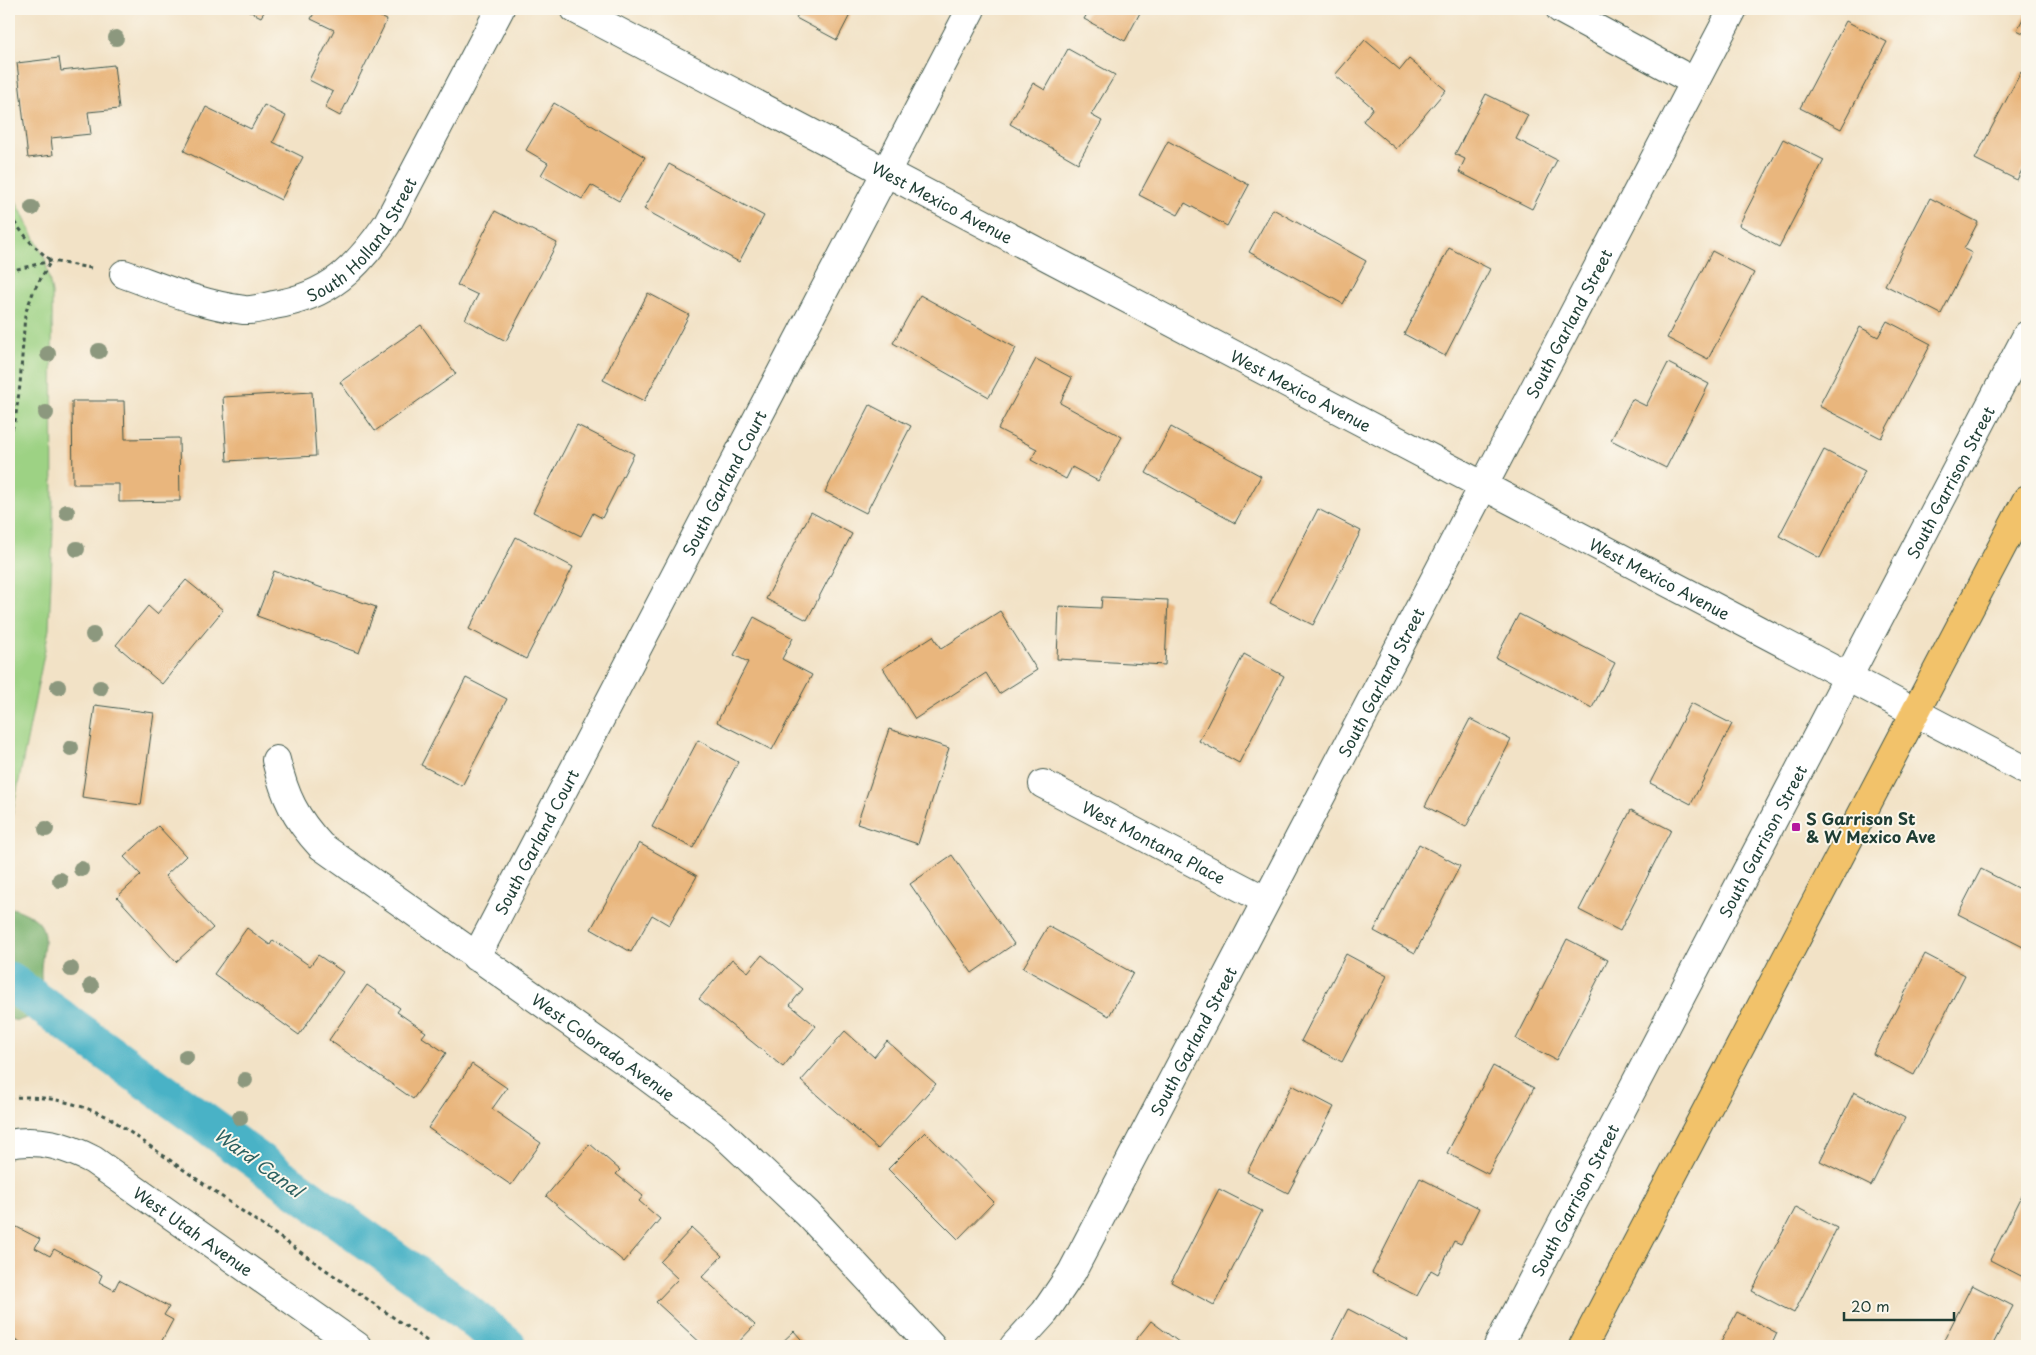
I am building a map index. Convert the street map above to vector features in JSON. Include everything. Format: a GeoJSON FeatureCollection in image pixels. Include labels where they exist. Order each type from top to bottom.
{"type":"FeatureCollection","features":[{"type":"Feature","properties":{"kind":"main road"},"geometry":{"type":"LineString","coordinates":[[1582,1346],[2027,499]]}},
{"type":"Feature","properties":{"kind":"street","name":"South Holland Street"},"geometry":{"type":"LineString","coordinates":[[124,274],[181,295],[219,306],[247,310],[284,304],[314,294],[333,284],[369,250],[387,224],[500,9]]}},
{"type":"Feature","properties":{"kind":"street","name":"West Mexico Avenue"},"geometry":{"type":"LineString","coordinates":[[575,9],[884,173],[2027,771]]}},
{"type":"Feature","properties":{"kind":"street","name":"South Garland Court"},"geometry":{"type":"LineString","coordinates":[[476,957],[971,9]]}},
{"type":"Feature","properties":{"kind":"street"},"geometry":{"type":"LineString","coordinates":[[1560,9],[1695,82]]}},
{"type":"Feature","properties":{"kind":"street","name":"South Garland Street"},"geometry":{"type":"LineString","coordinates":[[1014,1346],[1045,1312],[1072,1272],[1733,9]]}},
{"type":"Feature","properties":{"kind":"street","name":"South Garrison Street"},"geometry":{"type":"LineString","coordinates":[[1498,1346],[2027,335]]}},
{"type":"Feature","properties":{"kind":"street","name":"West Colorado Avenue"},"geometry":{"type":"LineString","coordinates":[[276,760],[282,787],[293,812],[321,846],[643,1074],[721,1132],[808,1214],[930,1346]]}},
{"type":"Feature","properties":{"kind":"street","name":"West Montana Place"},"geometry":{"type":"LineString","coordinates":[[1043,784],[1265,900]]}},
{"type":"Feature","properties":{"kind":"street","name":"West Utah Avenue"},"geometry":{"type":"LineString","coordinates":[[14,1143],[57,1145],[93,1160],[356,1346]]}},
{"type":"Feature","properties":{"kind":"path"},"geometry":{"type":"LineString","coordinates":[[9,216],[32,244],[51,261]]}},
{"type":"Feature","properties":{"kind":"path"},"geometry":{"type":"LineString","coordinates":[[9,437],[15,421],[20,385],[25,314],[34,290],[51,261]]}},
{"type":"Feature","properties":{"kind":"path"},"geometry":{"type":"LineString","coordinates":[[9,271],[51,261],[124,274]]}},
{"type":"Feature","properties":{"kind":"path"},"geometry":{"type":"LineString","coordinates":[[9,1098],[41,1098],[68,1102],[110,1118],[434,1346]]}},
{"type":"Feature","properties":{"kind":"green space"},"geometry":{"type":"Polygon","coordinates":[[[9,187],[45,259],[52,293],[53,529],[49,629],[9,831],[9,187]]]}},
{"type":"Feature","properties":{"kind":"green space"},"geometry":{"type":"Polygon","coordinates":[[[9,908],[20,911],[35,919],[41,925],[44,939],[41,972],[43,994],[41,1002],[34,1015],[18,1021],[9,1019],[9,908]]]}},
{"type":"Feature","properties":{"kind":"building"},"geometry":{"type":"Polygon","coordinates":[[[245,9],[266,9],[261,17],[245,9]]]}},
{"type":"Feature","properties":{"kind":"building"},"geometry":{"type":"Polygon","coordinates":[[[316,9],[364,9],[387,20],[340,116],[325,108],[333,92],[309,80],[334,30],[311,19],[316,9]]]}},
{"type":"Feature","properties":{"kind":"building"},"geometry":{"type":"Polygon","coordinates":[[[801,9],[853,9],[837,40],[796,18],[801,9]]]}},
{"type":"Feature","properties":{"kind":"building"},"geometry":{"type":"Polygon","coordinates":[[[1090,9],[1142,9],[1125,41],[1084,19],[1090,9]]]}},
{"type":"Feature","properties":{"kind":"building"},"geometry":{"type":"Polygon","coordinates":[[[2027,11],[2027,35],[2017,30],[2027,11]]]}},
{"type":"Feature","properties":{"kind":"building"},"geometry":{"type":"Polygon","coordinates":[[[1846,21],[1887,42],[1841,129],[1800,108],[1846,21]]]}},
{"type":"Feature","properties":{"kind":"building"},"geometry":{"type":"Polygon","coordinates":[[[1365,40],[1400,70],[1409,59],[1446,90],[1396,149],[1363,121],[1373,108],[1335,75],[1365,40]]]}},
{"type":"Feature","properties":{"kind":"building"},"geometry":{"type":"Polygon","coordinates":[[[1068,49],[1115,75],[1091,115],[1102,121],[1078,163],[1010,124],[1033,83],[1045,90],[1068,49]]]}},
{"type":"Feature","properties":{"kind":"building"},"geometry":{"type":"Polygon","coordinates":[[[59,58],[61,71],[114,65],[119,109],[88,112],[91,134],[51,138],[53,155],[28,158],[17,63],[59,58]]]}},
{"type":"Feature","properties":{"kind":"building"},"geometry":{"type":"Polygon","coordinates":[[[2021,72],[2027,75],[2027,160],[2017,180],[1975,159],[2021,72]]]}},
{"type":"Feature","properties":{"kind":"building"},"geometry":{"type":"Polygon","coordinates":[[[1486,94],[1528,115],[1516,139],[1557,160],[1532,209],[1459,172],[1465,159],[1455,154],[1486,94]]]}},
{"type":"Feature","properties":{"kind":"building"},"geometry":{"type":"Polygon","coordinates":[[[554,103],[645,157],[619,201],[591,185],[582,199],[541,175],[548,163],[526,150],[554,103]]]}},
{"type":"Feature","properties":{"kind":"building"},"geometry":{"type":"Polygon","coordinates":[[[264,105],[286,116],[273,142],[303,157],[281,200],[184,151],[206,107],[251,129],[264,105]]]}},
{"type":"Feature","properties":{"kind":"building"},"geometry":{"type":"Polygon","coordinates":[[[1783,139],[1824,160],[1779,247],[1739,225],[1783,139]]]}},
{"type":"Feature","properties":{"kind":"building"},"geometry":{"type":"Polygon","coordinates":[[[1168,141],[1249,185],[1227,226],[1185,203],[1178,215],[1139,195],[1168,141]]]}},
{"type":"Feature","properties":{"kind":"building"},"geometry":{"type":"Polygon","coordinates":[[[669,164],[764,216],[739,262],[644,209],[669,164]]]}},
{"type":"Feature","properties":{"kind":"building"},"geometry":{"type":"Polygon","coordinates":[[[1930,198],[1978,222],[1964,249],[1972,253],[1941,314],[1885,285],[1930,198]]]}},
{"type":"Feature","properties":{"kind":"building"},"geometry":{"type":"Polygon","coordinates":[[[1273,209],[1366,261],[1343,304],[1249,252],[1273,209]]]}},
{"type":"Feature","properties":{"kind":"building"},"geometry":{"type":"Polygon","coordinates":[[[495,211],[557,243],[506,341],[465,319],[478,295],[457,285],[495,211]]]}},
{"type":"Feature","properties":{"kind":"building"},"geometry":{"type":"Polygon","coordinates":[[[1449,248],[1490,269],[1445,356],[1404,334],[1449,248]]]}},
{"type":"Feature","properties":{"kind":"building"},"geometry":{"type":"Polygon","coordinates":[[[1712,251],[1754,273],[1708,359],[1667,338],[1712,251]]]}},
{"type":"Feature","properties":{"kind":"building"},"geometry":{"type":"Polygon","coordinates":[[[648,293],[689,315],[644,401],[603,380],[648,293]]]}},
{"type":"Feature","properties":{"kind":"building"},"geometry":{"type":"Polygon","coordinates":[[[920,295],[1016,348],[989,397],[893,343],[920,295]]]}},
{"type":"Feature","properties":{"kind":"building"},"geometry":{"type":"Polygon","coordinates":[[[1887,321],[1931,344],[1881,438],[1819,406],[1860,327],[1878,337],[1887,321]]]}},
{"type":"Feature","properties":{"kind":"building"},"geometry":{"type":"Polygon","coordinates":[[[421,325],[456,374],[375,431],[340,382],[421,325]]]}},
{"type":"Feature","properties":{"kind":"building"},"geometry":{"type":"Polygon","coordinates":[[[1036,359],[1072,378],[1060,403],[1122,437],[1098,481],[1072,467],[1066,479],[1031,460],[1037,449],[998,429],[1036,359]]]}},
{"type":"Feature","properties":{"kind":"building"},"geometry":{"type":"Polygon","coordinates":[[[1668,363],[1709,384],[1666,468],[1611,440],[1632,399],[1646,406],[1668,363]]]}},
{"type":"Feature","properties":{"kind":"building"},"geometry":{"type":"Polygon","coordinates":[[[312,392],[316,456],[227,461],[223,397],[312,392]]]}},
{"type":"Feature","properties":{"kind":"building"},"geometry":{"type":"Polygon","coordinates":[[[72,401],[124,401],[125,439],[179,438],[180,501],[119,502],[119,484],[73,484],[72,401]]]}},
{"type":"Feature","properties":{"kind":"building"},"geometry":{"type":"Polygon","coordinates":[[[870,405],[911,426],[866,513],[825,492],[870,405]]]}},
{"type":"Feature","properties":{"kind":"building"},"geometry":{"type":"Polygon","coordinates":[[[577,425],[634,454],[602,518],[593,513],[581,536],[533,512],[577,425]]]}},
{"type":"Feature","properties":{"kind":"building"},"geometry":{"type":"Polygon","coordinates":[[[1171,427],[1261,476],[1235,523],[1146,473],[1171,427]]]}},
{"type":"Feature","properties":{"kind":"building"},"geometry":{"type":"Polygon","coordinates":[[[1824,450],[1865,471],[1820,558],[1779,536],[1824,450]]]}},
{"type":"Feature","properties":{"kind":"building"},"geometry":{"type":"Polygon","coordinates":[[[1318,509],[1361,531],[1313,625],[1270,603],[1318,509]]]}},
{"type":"Feature","properties":{"kind":"building"},"geometry":{"type":"Polygon","coordinates":[[[811,512],[852,534],[807,620],[766,599],[811,512]]]}},
{"type":"Feature","properties":{"kind":"building"},"geometry":{"type":"Polygon","coordinates":[[[516,537],[573,567],[526,659],[469,629],[516,537]]]}},
{"type":"Feature","properties":{"kind":"building"},"geometry":{"type":"Polygon","coordinates":[[[274,571],[376,607],[359,653],[257,616],[274,571]]]}},
{"type":"Feature","properties":{"kind":"building"},"geometry":{"type":"Polygon","coordinates":[[[186,580],[223,610],[162,684],[116,645],[148,606],[157,614],[186,580]]]}},
{"type":"Feature","properties":{"kind":"building"},"geometry":{"type":"Polygon","coordinates":[[[1102,597],[1168,600],[1165,665],[1057,659],[1059,606],[1101,608],[1102,597]]]}},
{"type":"Feature","properties":{"kind":"building"},"geometry":{"type":"Polygon","coordinates":[[[1000,611],[1037,670],[999,694],[986,673],[915,719],[883,668],[933,636],[941,649],[1000,611]]]}},
{"type":"Feature","properties":{"kind":"building"},"geometry":{"type":"Polygon","coordinates":[[[1519,614],[1615,663],[1592,708],[1496,658],[1519,614]]]}},
{"type":"Feature","properties":{"kind":"building"},"geometry":{"type":"Polygon","coordinates":[[[754,617],[793,638],[782,659],[812,675],[772,750],[717,722],[748,662],[734,655],[754,617]]]}},
{"type":"Feature","properties":{"kind":"building"},"geometry":{"type":"Polygon","coordinates":[[[1244,654],[1284,676],[1239,763],[1199,741],[1244,654]]]}},
{"type":"Feature","properties":{"kind":"building"},"geometry":{"type":"Polygon","coordinates":[[[466,678],[507,699],[462,786],[421,765],[466,678]]]}},
{"type":"Feature","properties":{"kind":"building"},"geometry":{"type":"Polygon","coordinates":[[[1691,703],[1732,724],[1691,804],[1650,783],[1691,703]]]}},
{"type":"Feature","properties":{"kind":"building"},"geometry":{"type":"Polygon","coordinates":[[[95,705],[154,713],[141,805],[82,797],[95,705]]]}},
{"type":"Feature","properties":{"kind":"building"},"geometry":{"type":"Polygon","coordinates":[[[1470,719],[1511,740],[1466,827],[1425,806],[1470,719]]]}},
{"type":"Feature","properties":{"kind":"building"},"geometry":{"type":"Polygon","coordinates":[[[889,729],[949,748],[918,844],[857,824],[889,729]]]}},
{"type":"Feature","properties":{"kind":"building"},"geometry":{"type":"Polygon","coordinates":[[[698,740],[738,762],[693,848],[652,827],[698,740]]]}},
{"type":"Feature","properties":{"kind":"building"},"geometry":{"type":"Polygon","coordinates":[[[1631,810],[1671,830],[1620,931],[1579,910],[1631,810]]]}},
{"type":"Feature","properties":{"kind":"building"},"geometry":{"type":"Polygon","coordinates":[[[158,826],[186,856],[165,876],[213,928],[176,962],[117,897],[141,875],[124,857],[158,826]]]}},
{"type":"Feature","properties":{"kind":"building"},"geometry":{"type":"Polygon","coordinates":[[[639,843],[697,876],[669,925],[652,915],[631,952],[591,929],[639,843]]]}},
{"type":"Feature","properties":{"kind":"building"},"geometry":{"type":"Polygon","coordinates":[[[1419,844],[1460,866],[1415,953],[1374,931],[1419,844]]]}},
{"type":"Feature","properties":{"kind":"building"},"geometry":{"type":"Polygon","coordinates":[[[952,855],[1014,944],[972,973],[910,884],[952,855]]]}},
{"type":"Feature","properties":{"kind":"building"},"geometry":{"type":"Polygon","coordinates":[[[1981,869],[2027,893],[2027,949],[1958,914],[1981,869]]]}},
{"type":"Feature","properties":{"kind":"building"},"geometry":{"type":"Polygon","coordinates":[[[1048,926],[1133,973],[1109,1016],[1023,968],[1048,926]]]}},
{"type":"Feature","properties":{"kind":"building"},"geometry":{"type":"Polygon","coordinates":[[[247,928],[270,945],[273,940],[310,966],[318,955],[343,972],[299,1035],[214,974],[247,928]]]}},
{"type":"Feature","properties":{"kind":"building"},"geometry":{"type":"Polygon","coordinates":[[[1567,939],[1608,960],[1556,1060],[1516,1039],[1567,939]]]}},
{"type":"Feature","properties":{"kind":"building"},"geometry":{"type":"Polygon","coordinates":[[[1346,954],[1387,976],[1342,1062],[1301,1041],[1346,954]]]}},
{"type":"Feature","properties":{"kind":"building"},"geometry":{"type":"Polygon","coordinates":[[[1925,954],[1965,975],[1914,1075],[1873,1054],[1925,954]]]}},
{"type":"Feature","properties":{"kind":"building"},"geometry":{"type":"Polygon","coordinates":[[[762,955],[803,989],[790,1005],[816,1026],[783,1067],[699,999],[732,959],[748,972],[762,955]]]}},
{"type":"Feature","properties":{"kind":"building"},"geometry":{"type":"Polygon","coordinates":[[[367,985],[400,1008],[397,1012],[426,1032],[422,1037],[446,1053],[413,1099],[329,1040],[367,985]]]}},
{"type":"Feature","properties":{"kind":"building"},"geometry":{"type":"Polygon","coordinates":[[[845,1031],[874,1057],[887,1041],[936,1084],[878,1149],[801,1081],[845,1031]]]}},
{"type":"Feature","properties":{"kind":"building"},"geometry":{"type":"Polygon","coordinates":[[[472,1064],[507,1088],[492,1109],[541,1143],[511,1185],[428,1128],[472,1064]]]}},
{"type":"Feature","properties":{"kind":"building"},"geometry":{"type":"Polygon","coordinates":[[[1493,1066],[1534,1088],[1488,1174],[1447,1153],[1493,1066]]]}},
{"type":"Feature","properties":{"kind":"building"},"geometry":{"type":"Polygon","coordinates":[[[1292,1085],[1334,1107],[1288,1193],[1247,1172],[1292,1085]]]}},
{"type":"Feature","properties":{"kind":"building"},"geometry":{"type":"Polygon","coordinates":[[[1854,1092],[1905,1118],[1871,1186],[1820,1161],[1854,1092]]]}},
{"type":"Feature","properties":{"kind":"building"},"geometry":{"type":"Polygon","coordinates":[[[925,1132],[994,1202],[958,1239],[888,1169],[925,1132]]]}},
{"type":"Feature","properties":{"kind":"building"},"geometry":{"type":"Polygon","coordinates":[[[590,1144],[620,1170],[616,1174],[643,1196],[639,1201],[660,1219],[624,1262],[546,1196],[590,1144]]]}},
{"type":"Feature","properties":{"kind":"building"},"geometry":{"type":"Polygon","coordinates":[[[1420,1178],[1479,1208],[1461,1244],[1454,1241],[1438,1274],[1431,1270],[1417,1296],[1372,1273],[1420,1178]]]}},
{"type":"Feature","properties":{"kind":"building"},"geometry":{"type":"Polygon","coordinates":[[[2027,1186],[2027,1279],[1990,1260],[2027,1186]]]}},
{"type":"Feature","properties":{"kind":"building"},"geometry":{"type":"Polygon","coordinates":[[[1219,1189],[1262,1211],[1214,1305],[1171,1282],[1219,1189]]]}},
{"type":"Feature","properties":{"kind":"building"},"geometry":{"type":"Polygon","coordinates":[[[1796,1207],[1837,1228],[1794,1313],[1752,1291],[1796,1207]]]}},
{"type":"Feature","properties":{"kind":"building"},"geometry":{"type":"Polygon","coordinates":[[[9,1223],[40,1239],[35,1248],[50,1256],[54,1249],[102,1275],[99,1282],[114,1290],[119,1280],[169,1307],[164,1315],[173,1320],[159,1346],[26,1346],[9,1337],[9,1223]]]}},
{"type":"Feature","properties":{"kind":"building"},"geometry":{"type":"Polygon","coordinates":[[[692,1228],[722,1256],[702,1277],[755,1325],[735,1346],[704,1346],[656,1302],[678,1279],[660,1262],[692,1228]]]}},
{"type":"Feature","properties":{"kind":"building"},"geometry":{"type":"Polygon","coordinates":[[[1972,1285],[2013,1306],[1992,1346],[1941,1346],[1972,1285]]]}},
{"type":"Feature","properties":{"kind":"building"},"geometry":{"type":"Polygon","coordinates":[[[1348,1309],[1408,1340],[1405,1346],[1329,1346],[1348,1309]]]}},
{"type":"Feature","properties":{"kind":"building"},"geometry":{"type":"Polygon","coordinates":[[[1737,1312],[1777,1333],[1771,1346],[1719,1346],[1737,1312]]]}},
{"type":"Feature","properties":{"kind":"building"},"geometry":{"type":"Polygon","coordinates":[[[1151,1321],[1184,1346],[1131,1346],[1151,1321]]]}},
{"type":"Feature","properties":{"kind":"building"},"geometry":{"type":"Polygon","coordinates":[[[794,1331],[807,1346],[778,1346],[794,1331]]]}},
{"type":"Feature","properties":{"kind":"waterway","name":"Ward Canal"},"geometry":{"type":"LineString","coordinates":[[9,981],[457,1305],[507,1346]]}},
{"type":"Feature","properties":{"kind":"place","name":"S Garrison St & W Mexico Ave"},"geometry":{"type":"Point","coordinates":[1796,827]}}]}
